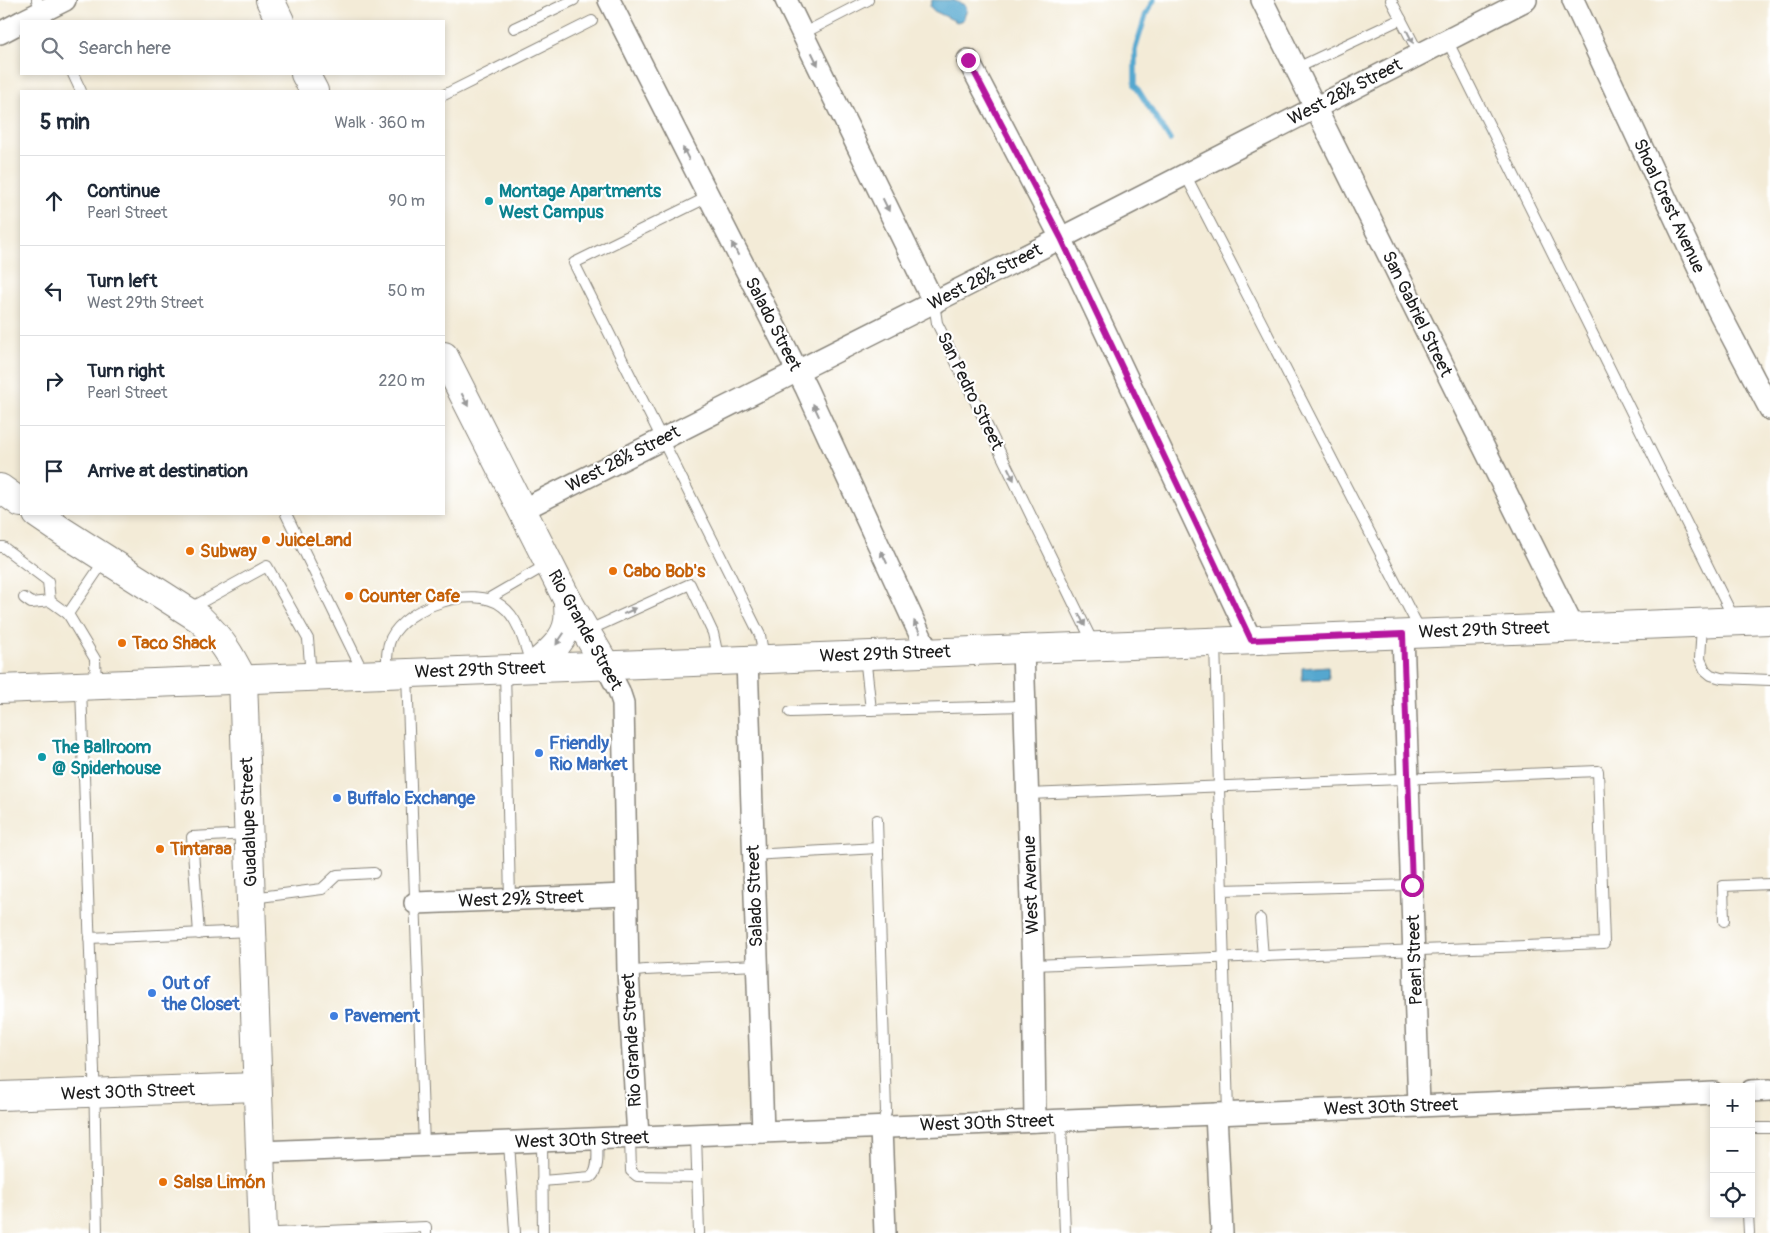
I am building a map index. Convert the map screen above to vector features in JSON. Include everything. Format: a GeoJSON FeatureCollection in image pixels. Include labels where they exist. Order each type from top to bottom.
{"type":"FeatureCollection","features":[{"type":"Feature","properties":{"kind":"street"},"geometry":{"type":"LineString","coordinates":[[26,20],[65,0]]}},
{"type":"Feature","properties":{"kind":"street"},"geometry":{"type":"LineString","coordinates":[[270,0],[280,20]]}},
{"type":"Feature","properties":{"kind":"street","name":"Salado Street"},"geometry":{"type":"LineString","coordinates":[[608,0],[797,370],[928,652]]}},
{"type":"Feature","properties":{"kind":"street","name":"San Pedro Street"},"geometry":{"type":"LineString","coordinates":[[786,0],[934,302]]}},
{"type":"Feature","properties":{"kind":"street","name":"San Gabriel Street"},"geometry":{"type":"LineString","coordinates":[[1262,0],[1573,627]]}},
{"type":"Feature","properties":{"kind":"street","name":"West 28½ Street"},"geometry":{"type":"LineString","coordinates":[[522,510],[1061,238],[1526,0]]}},
{"type":"Feature","properties":{"kind":"street","name":"Shoal Crest Avenue"},"geometry":{"type":"LineString","coordinates":[[1573,0],[1718,310],[1770,409]]}},
{"type":"Feature","properties":{"kind":"street"},"geometry":{"type":"LineString","coordinates":[[0,33],[20,23]]}},
{"type":"Feature","properties":{"kind":"street"},"geometry":{"type":"LineString","coordinates":[[968,60],[1061,238],[1251,640]]}},
{"type":"Feature","properties":{"kind":"street"},"geometry":{"type":"LineString","coordinates":[[306,75],[313,90]]}},
{"type":"Feature","properties":{"kind":"street","name":"Rio Grande Street"},"geometry":{"type":"LineString","coordinates":[[445,358],[568,601],[620,691],[624,703],[626,895],[634,1137]]}},
{"type":"Feature","properties":{"kind":"street"},"geometry":{"type":"LineString","coordinates":[[0,487],[20,502]]}},
{"type":"Feature","properties":{"kind":"street","name":"Guadalupe Street"},"geometry":{"type":"LineString","coordinates":[[39,515],[200,619],[218,636],[243,680],[263,1233]]}},
{"type":"Feature","properties":{"kind":"street"},"geometry":{"type":"LineString","coordinates":[[532,668],[555,647],[564,635],[568,621],[568,601]]}},
{"type":"Feature","properties":{"kind":"street","name":"West 29th Street"},"geometry":{"type":"LineString","coordinates":[[0,689],[1770,620]]}},
{"type":"Feature","properties":{"kind":"street","name":"Pearl Street"},"geometry":{"type":"LineString","coordinates":[[1412,633],[1408,779],[1419,1106]]}},
{"type":"Feature","properties":{"kind":"street","name":"West Avenue"},"geometry":{"type":"LineString","coordinates":[[1023,649],[1034,965],[1036,1121]]}},
{"type":"Feature","properties":{"kind":"street","name":"Salado Street"},"geometry":{"type":"LineString","coordinates":[[755,659],[753,855],[763,1132]]}},
{"type":"Feature","properties":{"kind":"street","name":"West 29½ Street"},"geometry":{"type":"LineString","coordinates":[[415,903],[626,895]]}},
{"type":"Feature","properties":{"kind":"street","name":"West 30th Street"},"geometry":{"type":"LineString","coordinates":[[0,1096],[257,1087]]}},
{"type":"Feature","properties":{"kind":"street"},"geometry":{"type":"LineString","coordinates":[[1755,1091],[1770,1090]]}},
{"type":"Feature","properties":{"kind":"street","name":"West 30th Street"},"geometry":{"type":"LineString","coordinates":[[260,1152],[1710,1093]]}},
{"type":"Feature","properties":{"kind":"street"},"geometry":{"type":"LineString","coordinates":[[1222,1114],[1222,1233]]}},
{"type":"Feature","properties":{"kind":"street"},"geometry":{"type":"LineString","coordinates":[[881,1128],[885,1233]]}},
{"type":"Feature","properties":{"kind":"lane"},"geometry":{"type":"LineString","coordinates":[[514,28],[574,0]]}},
{"type":"Feature","properties":{"kind":"lane"},"geometry":{"type":"LineString","coordinates":[[802,34],[868,0]]}},
{"type":"Feature","properties":{"kind":"lane"},"geometry":{"type":"LineString","coordinates":[[1391,0],[1419,54]]}},
{"type":"Feature","properties":{"kind":"lane"},"geometry":{"type":"LineString","coordinates":[[1295,69],[1401,19]]}},
{"type":"Feature","properties":{"kind":"lane"},"geometry":{"type":"LineString","coordinates":[[445,94],[592,21]]}},
{"type":"Feature","properties":{"kind":"lane"},"geometry":{"type":"LineString","coordinates":[[1447,40],[1734,620]]}},
{"type":"Feature","properties":{"kind":"lane"},"geometry":{"type":"LineString","coordinates":[[73,75],[81,90]]}},
{"type":"Feature","properties":{"kind":"lane"},"geometry":{"type":"LineString","coordinates":[[1185,174],[1412,633]]}},
{"type":"Feature","properties":{"kind":"lane"},"geometry":{"type":"LineString","coordinates":[[708,197],[574,263],[760,634],[755,659]]}},
{"type":"Feature","properties":{"kind":"lane","name":"San Pedro Street"},"geometry":{"type":"LineString","coordinates":[[934,302],[937,323],[1094,646]]}},
{"type":"Feature","properties":{"kind":"lane"},"geometry":{"type":"LineString","coordinates":[[287,515],[386,674]]}},
{"type":"Feature","properties":{"kind":"lane"},"geometry":{"type":"LineString","coordinates":[[0,547],[3,547],[48,581],[50,601]]}},
{"type":"Feature","properties":{"kind":"lane"},"geometry":{"type":"LineString","coordinates":[[68,614],[105,559]]}},
{"type":"Feature","properties":{"kind":"lane"},"geometry":{"type":"LineString","coordinates":[[488,599],[549,564]]}},
{"type":"Feature","properties":{"kind":"lane"},"geometry":{"type":"LineString","coordinates":[[187,610],[267,566],[308,639],[312,677]]}},
{"type":"Feature","properties":{"kind":"lane"},"geometry":{"type":"LineString","coordinates":[[586,631],[690,584],[713,633],[719,661]]}},
{"type":"Feature","properties":{"kind":"lane"},"geometry":{"type":"LineString","coordinates":[[424,1146],[415,903],[386,674],[388,646],[392,636],[410,618],[421,611],[445,601],[470,596],[482,597],[502,606],[512,617],[532,668]]}},
{"type":"Feature","properties":{"kind":"lane"},"geometry":{"type":"LineString","coordinates":[[24,598],[32,603],[50,601],[68,614],[96,659],[88,686],[89,938],[95,1093],[97,1233]]}},
{"type":"Feature","properties":{"kind":"lane"},"geometry":{"type":"LineString","coordinates":[[1702,622],[1700,659],[1705,670],[1711,675],[1721,678],[1770,680]]}},
{"type":"Feature","properties":{"kind":"lane"},"geometry":{"type":"LineString","coordinates":[[1215,641],[1224,958],[1222,1114]]}},
{"type":"Feature","properties":{"kind":"lane"},"geometry":{"type":"LineString","coordinates":[[865,655],[870,710]]}},
{"type":"Feature","properties":{"kind":"lane"},"geometry":{"type":"LineString","coordinates":[[505,669],[510,900]]}},
{"type":"Feature","properties":{"kind":"lane"},"geometry":{"type":"LineString","coordinates":[[790,712],[1024,706]]}},
{"type":"Feature","properties":{"kind":"lane"},"geometry":{"type":"LineString","coordinates":[[1028,794],[1598,771],[1604,943],[1034,965]]}},
{"type":"Feature","properties":{"kind":"lane"},"geometry":{"type":"LineString","coordinates":[[877,820],[886,1112],[881,1128]]}},
{"type":"Feature","properties":{"kind":"lane"},"geometry":{"type":"LineString","coordinates":[[200,934],[192,837],[249,834]]}},
{"type":"Feature","properties":{"kind":"lane"},"geometry":{"type":"LineString","coordinates":[[753,855],[878,848]]}},
{"type":"Feature","properties":{"kind":"lane"},"geometry":{"type":"LineString","coordinates":[[251,898],[322,889],[337,875],[374,873]]}},
{"type":"Feature","properties":{"kind":"lane"},"geometry":{"type":"LineString","coordinates":[[1724,921],[1723,886],[1770,884]]}},
{"type":"Feature","properties":{"kind":"lane"},"geometry":{"type":"LineString","coordinates":[[1222,890],[1412,885]]}},
{"type":"Feature","properties":{"kind":"lane"},"geometry":{"type":"LineString","coordinates":[[1260,919],[1262,957]]}},
{"type":"Feature","properties":{"kind":"lane"},"geometry":{"type":"LineString","coordinates":[[89,938],[252,931]]}},
{"type":"Feature","properties":{"kind":"lane"},"geometry":{"type":"LineString","coordinates":[[628,972],[757,965]]}},
{"type":"Feature","properties":{"kind":"lane"},"geometry":{"type":"LineString","coordinates":[[1061,1120],[1065,1233]]}},
{"type":"Feature","properties":{"kind":"lane"},"geometry":{"type":"LineString","coordinates":[[1755,1128],[1770,1128]]}},
{"type":"Feature","properties":{"kind":"lane"},"geometry":{"type":"LineString","coordinates":[[696,1135],[699,1233]]}},
{"type":"Feature","properties":{"kind":"lane"},"geometry":{"type":"LineString","coordinates":[[634,1137],[631,1171],[634,1174],[638,1176],[697,1176]]}},
{"type":"Feature","properties":{"kind":"lane"},"geometry":{"type":"LineString","coordinates":[[542,1181],[591,1177],[595,1174],[597,1139]]}},
{"type":"Feature","properties":{"kind":"lane"},"geometry":{"type":"LineString","coordinates":[[542,1141],[543,1233]]}},
{"type":"Feature","properties":{"kind":"lane"},"geometry":{"type":"LineString","coordinates":[[509,1143],[515,1233]]}},
{"type":"Feature","properties":{"kind":"lane"},"geometry":{"type":"LineString","coordinates":[[1748,1218],[1749,1233]]}},
{"type":"Feature","properties":{"kind":"lane"},"geometry":{"type":"LineString","coordinates":[[277,1233],[426,1227],[426,1233]]}},
{"type":"Feature","properties":{"kind":"water"},"geometry":{"type":"Polygon","coordinates":[[[932,0],[953,0],[965,5],[967,10],[963,20],[957,22],[932,10],[930,6],[932,0]]]}},
{"type":"Feature","properties":{"kind":"water"},"geometry":{"type":"Polygon","coordinates":[[[1328,666],[1329,679],[1302,680],[1302,668],[1328,666]]]}},
{"type":"Feature","properties":{"kind":"waterway"},"geometry":{"type":"LineString","coordinates":[[1154,0],[1146,14],[1135,50],[1135,85],[1170,140]]}},
{"type":"Feature","properties":{"kind":"place","name":"Montage Apartments West Campus"},"geometry":{"type":"Point","coordinates":[489,201]}},
{"type":"Feature","properties":{"kind":"place","name":"JuiceLand"},"geometry":{"type":"Point","coordinates":[266,540]}},
{"type":"Feature","properties":{"kind":"place","name":"Subway"},"geometry":{"type":"Point","coordinates":[190,551]}},
{"type":"Feature","properties":{"kind":"place","name":"Cabo Bob's"},"geometry":{"type":"Point","coordinates":[613,571]}},
{"type":"Feature","properties":{"kind":"place","name":"Counter Cafe"},"geometry":{"type":"Point","coordinates":[349,596]}},
{"type":"Feature","properties":{"kind":"place","name":"Taco Shack"},"geometry":{"type":"Point","coordinates":[122,643]}},
{"type":"Feature","properties":{"kind":"place","name":"Friendly Rio Market"},"geometry":{"type":"Point","coordinates":[539,753]}},
{"type":"Feature","properties":{"kind":"place","name":"The Ballroom @ Spiderhouse"},"geometry":{"type":"Point","coordinates":[42,757]}},
{"type":"Feature","properties":{"kind":"place","name":"Buffalo Exchange"},"geometry":{"type":"Point","coordinates":[337,798]}},
{"type":"Feature","properties":{"kind":"place","name":"Tintaraa"},"geometry":{"type":"Point","coordinates":[160,849]}},
{"type":"Feature","properties":{"kind":"place","name":"Out of the Closet"},"geometry":{"type":"Point","coordinates":[152,993]}},
{"type":"Feature","properties":{"kind":"place","name":"Pavement"},"geometry":{"type":"Point","coordinates":[334,1016]}},
{"type":"Feature","properties":{"kind":"place","name":"Salsa Limón"},"geometry":{"type":"Point","coordinates":[163,1182]}},
{"type":"Feature","properties":{"kind":"route"},"geometry":{"type":"LineString","coordinates":[[968,60],[1061,238],[1251,640],[1403,634],[1412,885]]}}]}
